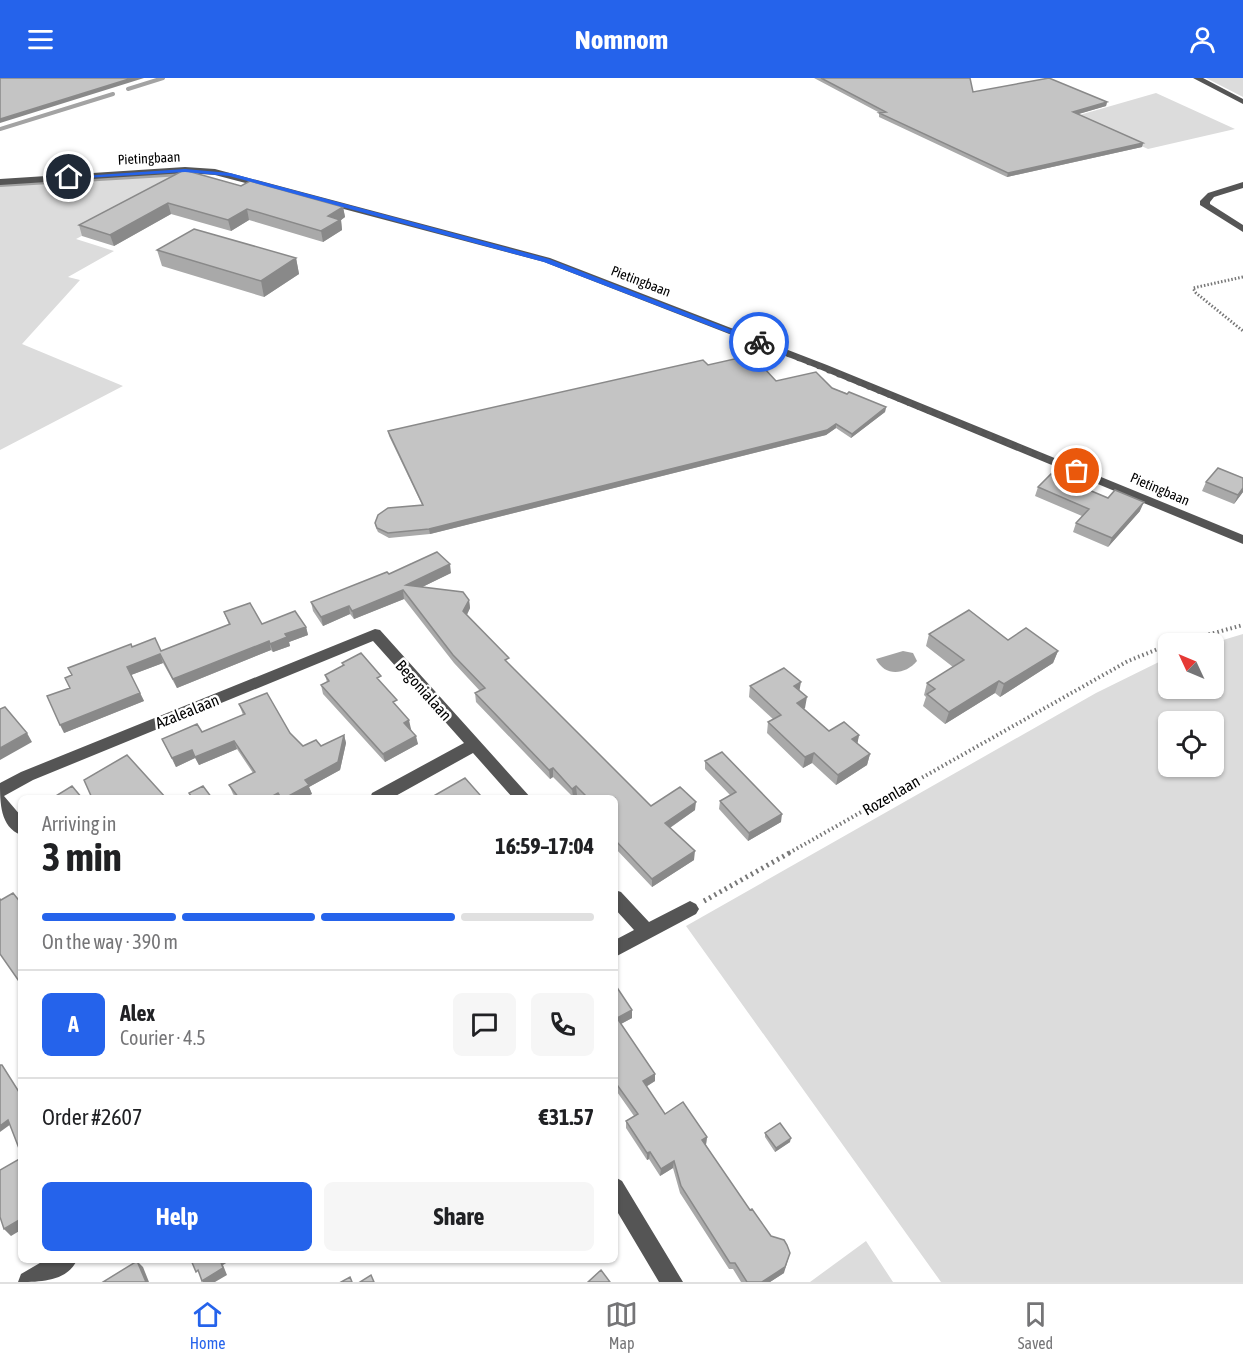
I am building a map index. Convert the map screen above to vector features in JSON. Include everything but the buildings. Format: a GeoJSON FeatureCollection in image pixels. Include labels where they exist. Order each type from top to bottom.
{"type":"FeatureCollection","features":[{"type":"Feature","properties":{"kind":"street"},"geometry":{"type":"LineString","coordinates":[[1197,78],[1243,102]]}},
{"type":"Feature","properties":{"kind":"street","name":"Pietingbaan"},"geometry":{"type":"LineString","coordinates":[[0,182],[185,170],[215,172],[547,260],[834,372],[1243,540]]}},
{"type":"Feature","properties":{"kind":"street"},"geometry":{"type":"LineString","coordinates":[[1243,185],[1211,195],[1205,201],[1205,205],[1243,229]]}},
{"type":"Feature","properties":{"kind":"street","name":"Begonialaan"},"geometry":{"type":"LineString","coordinates":[[375,634],[520,795]]}},
{"type":"Feature","properties":{"kind":"street","name":"Azalealaan"},"geometry":{"type":"LineString","coordinates":[[0,791],[27,776],[375,634]]}},
{"type":"Feature","properties":{"kind":"street"},"geometry":{"type":"LineString","coordinates":[[383,795],[474,745]]}},
{"type":"Feature","properties":{"kind":"street"},"geometry":{"type":"LineString","coordinates":[[0,801],[18,824]]}},
{"type":"Feature","properties":{"kind":"street"},"geometry":{"type":"LineString","coordinates":[[618,900],[647,932]]}},
{"type":"Feature","properties":{"kind":"street"},"geometry":{"type":"LineString","coordinates":[[618,947],[690,909]]}},
{"type":"Feature","properties":{"kind":"street"},"geometry":{"type":"LineString","coordinates":[[618,1193],[672,1282]]}},
{"type":"Feature","properties":{"kind":"street"},"geometry":{"type":"LineString","coordinates":[[29,1282],[61,1263]]}},
{"type":"Feature","properties":{"kind":"path"},"geometry":{"type":"LineString","coordinates":[[1243,277],[1193,288],[1196,293],[1243,331]]}},
{"type":"Feature","properties":{"kind":"path"},"geometry":{"type":"LineString","coordinates":[[1214,633],[1243,625]]}},
{"type":"Feature","properties":{"kind":"path","name":"Rozenlaan"},"geometry":{"type":"LineString","coordinates":[[690,909],[1128,661],[1158,649]]}},
{"type":"Feature","properties":{"kind":"shaded area"},"geometry":{"type":"Polygon","coordinates":[[[1206,78],[1243,78],[1243,97],[1206,78]]]}},
{"type":"Feature","properties":{"kind":"shaded area"},"geometry":{"type":"Polygon","coordinates":[[[1156,93],[1235,129],[1148,149],[1076,116],[1156,93]]]}},
{"type":"Feature","properties":{"kind":"shaded area"},"geometry":{"type":"Polygon","coordinates":[[[190,174],[194,177],[76,239],[114,251],[68,277],[80,280],[22,344],[123,386],[0,450],[0,186],[190,174]]]}},
{"type":"Feature","properties":{"kind":"shaded area"},"geometry":{"type":"Polygon","coordinates":[[[1243,634],[1243,1282],[941,1282],[686,926],[1096,693],[1158,662],[1158,699],[1224,699],[1224,640],[1243,634]]]}},
{"type":"Feature","properties":{"kind":"shaded area"},"geometry":{"type":"Polygon","coordinates":[[[903,651],[913,653],[917,661],[901,671],[885,669],[876,659],[903,651]]]}},
{"type":"Feature","properties":{"kind":"shaded area"},"geometry":{"type":"Polygon","coordinates":[[[866,1241],[893,1282],[810,1282],[866,1241]]]}},
{"type":"Feature","properties":{"kind":"waterway"},"geometry":{"type":"LineString","coordinates":[[128,89],[163,78]]}},
{"type":"Feature","properties":{"kind":"waterway"},"geometry":{"type":"LineString","coordinates":[[0,129],[113,94]]}},
{"type":"Feature","properties":{"kind":"waterway"},"geometry":{"type":"LineString","coordinates":[[0,185],[182,174]]}},
{"type":"Feature","properties":{"kind":"way so far"},"geometry":{"type":"LineString","coordinates":[[759,342],[1077,471]]}},
{"type":"Feature","properties":{"kind":"route"},"geometry":{"type":"LineString","coordinates":[[69,177],[185,170],[230,175],[547,260],[759,342]]}}]}
